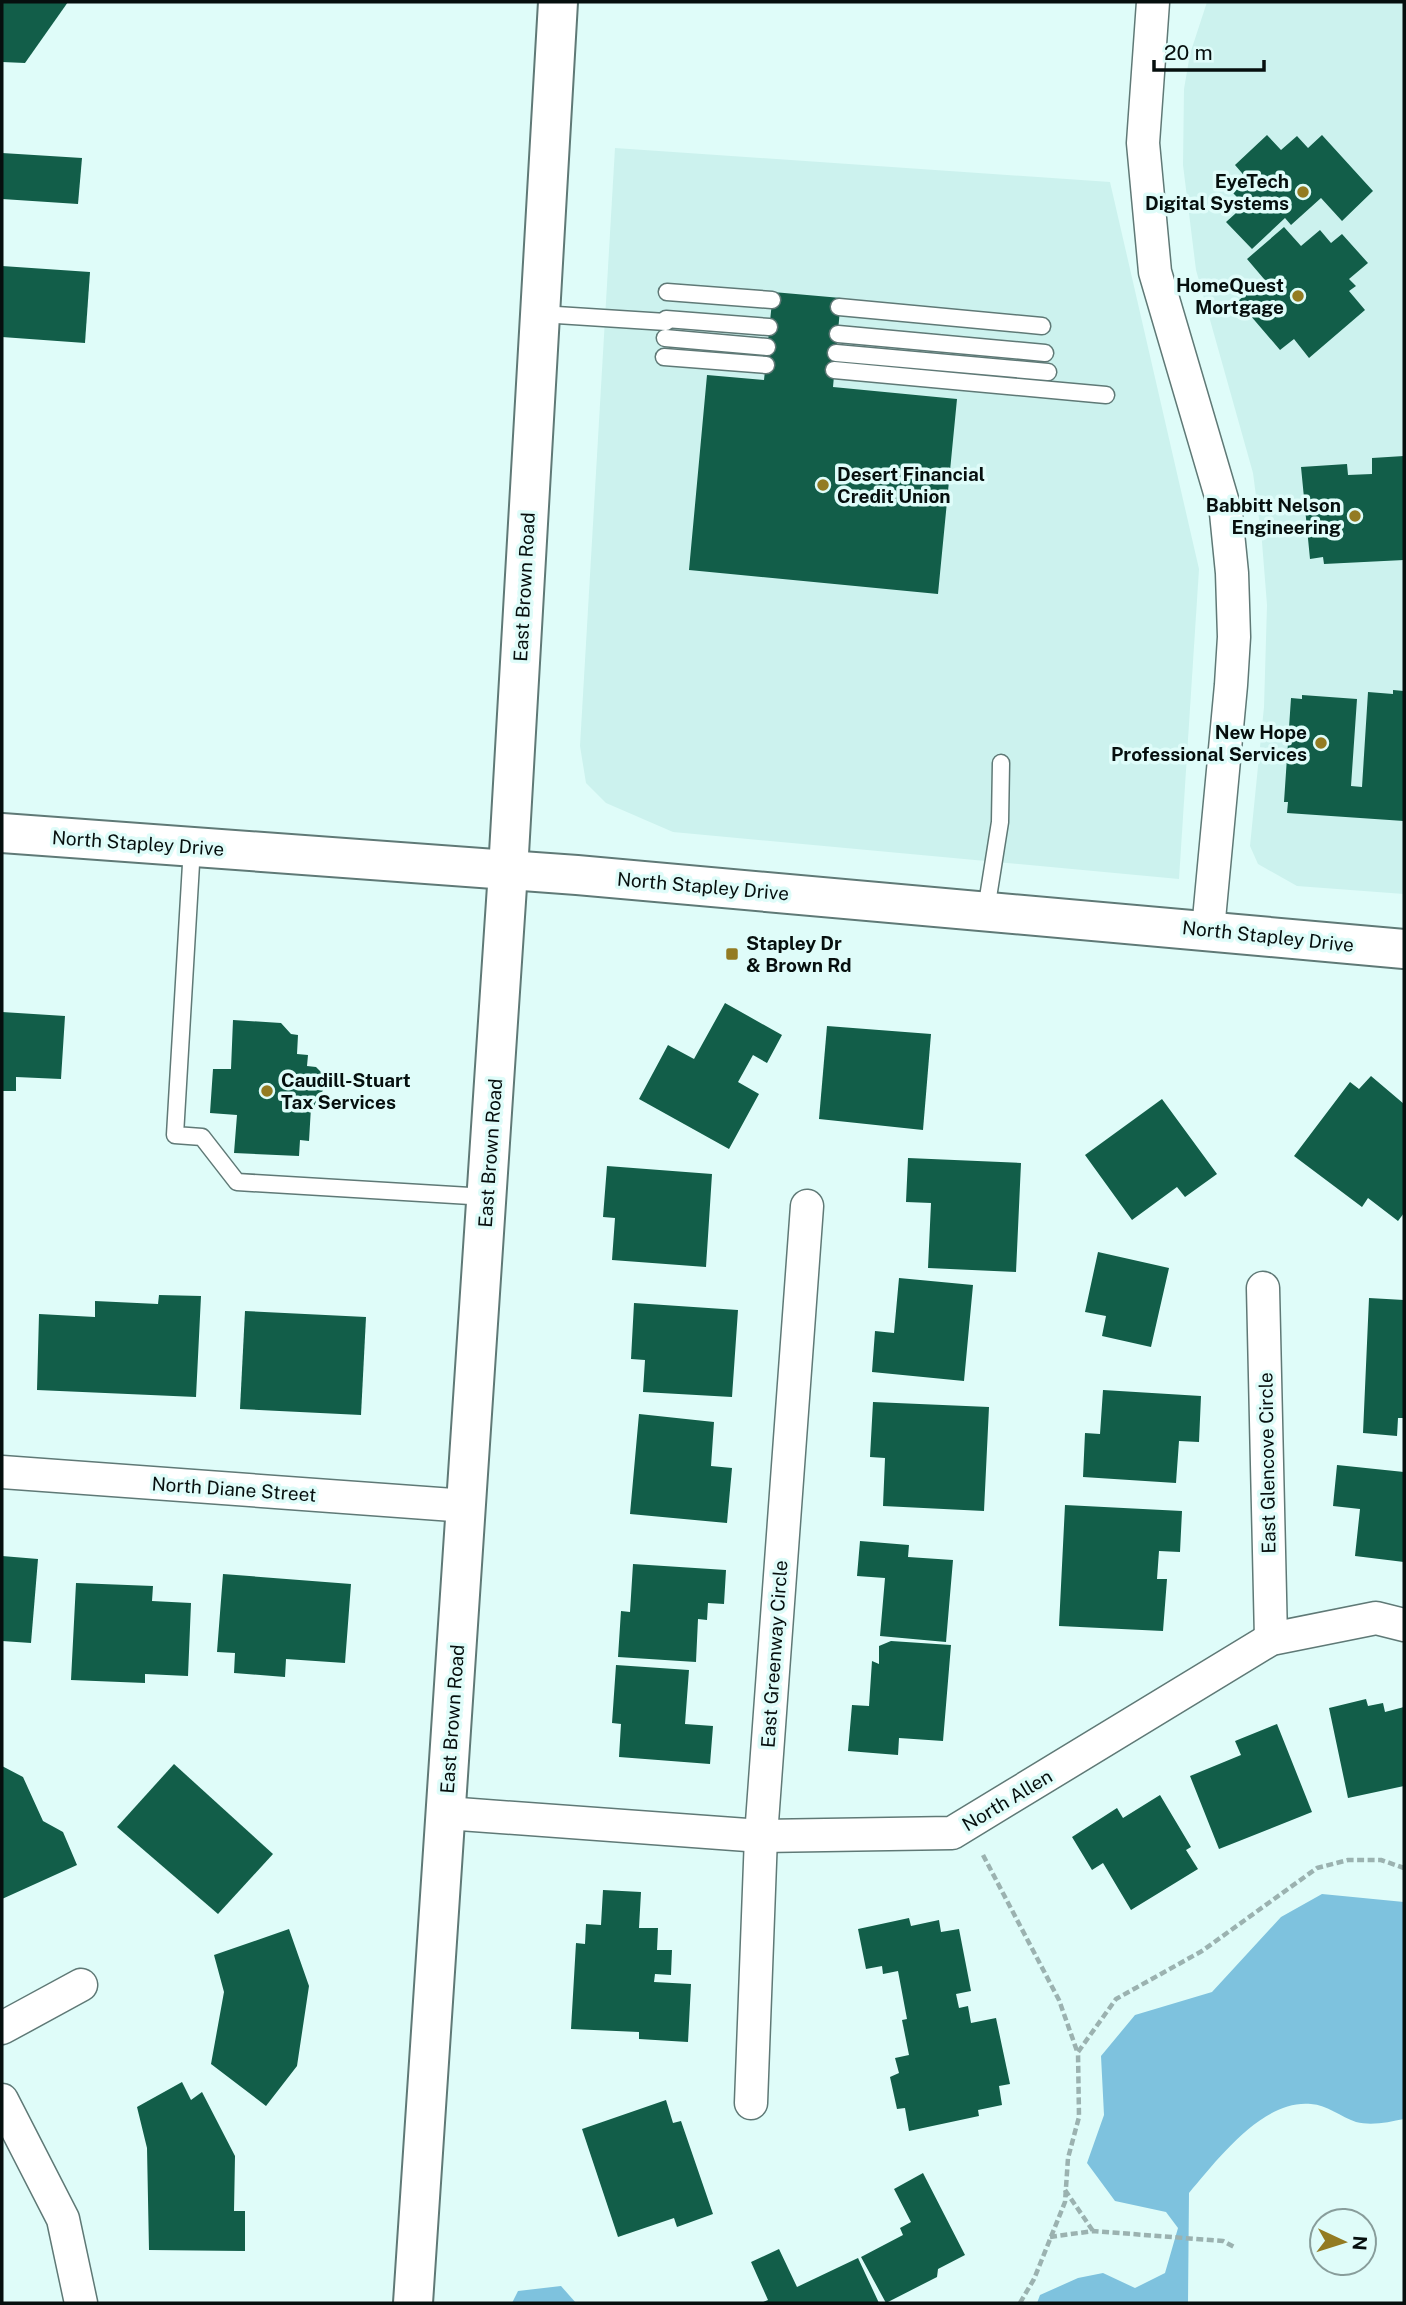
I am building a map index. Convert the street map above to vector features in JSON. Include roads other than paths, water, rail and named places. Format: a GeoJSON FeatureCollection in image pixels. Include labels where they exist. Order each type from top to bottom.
{"type":"FeatureCollection","features":[{"type":"Feature","properties":{"kind":"main road","name":"East Brown Road"},"geometry":{"type":"LineString","coordinates":[[413,2303],[508,871],[558,2]]}},
{"type":"Feature","properties":{"kind":"main road","name":"North Stapley Drive"},"geometry":{"type":"LineString","coordinates":[[2,833],[986,910],[1404,949]]}},
{"type":"Feature","properties":{"kind":"street"},"geometry":{"type":"LineString","coordinates":[[1153,2],[1143,143],[1155,272],[1226,513],[1232,573],[1234,637],[1231,685],[1208,930]]}},
{"type":"Feature","properties":{"kind":"street","name":"East Greenway Circle"},"geometry":{"type":"LineString","coordinates":[[751,2103],[761,1836],[807,1206]]}},
{"type":"Feature","properties":{"kind":"street","name":"East Glencove Circle"},"geometry":{"type":"LineString","coordinates":[[1263,1287],[1271,1639]]}},
{"type":"Feature","properties":{"kind":"street","name":"North Diane Street"},"geometry":{"type":"LineString","coordinates":[[2,1472],[467,1506]]}},
{"type":"Feature","properties":{"kind":"street","name":"North Allen"},"geometry":{"type":"LineString","coordinates":[[446,1813],[761,1836],[952,1833],[1271,1639],[1376,1618],[1404,1625]]}},
{"type":"Feature","properties":{"kind":"street"},"geometry":{"type":"LineString","coordinates":[[2,2028],[81,1985]]}},
{"type":"Feature","properties":{"kind":"street"},"geometry":{"type":"LineString","coordinates":[[2,2100],[63,2219],[81,2303]]}},
{"type":"Feature","properties":{"kind":"lane"},"geometry":{"type":"LineString","coordinates":[[667,292],[772,300]]}},
{"type":"Feature","properties":{"kind":"lane"},"geometry":{"type":"LineString","coordinates":[[839,307],[1042,326]]}},
{"type":"Feature","properties":{"kind":"lane"},"geometry":{"type":"LineString","coordinates":[[541,314],[665,326],[769,327]]}},
{"type":"Feature","properties":{"kind":"lane"},"geometry":{"type":"LineString","coordinates":[[665,326],[768,347]]}},
{"type":"Feature","properties":{"kind":"lane"},"geometry":{"type":"LineString","coordinates":[[838,334],[1045,353]]}},
{"type":"Feature","properties":{"kind":"lane"},"geometry":{"type":"LineString","coordinates":[[836,353],[1048,372]]}},
{"type":"Feature","properties":{"kind":"lane"},"geometry":{"type":"LineString","coordinates":[[664,356],[766,365]]}},
{"type":"Feature","properties":{"kind":"lane"},"geometry":{"type":"LineString","coordinates":[[834,370],[1106,395]]}},
{"type":"Feature","properties":{"kind":"lane"},"geometry":{"type":"LineString","coordinates":[[986,910],[1000,822],[1001,763]]}},
{"type":"Feature","properties":{"kind":"lane"},"geometry":{"type":"LineString","coordinates":[[191,847],[175,1135],[202,1137],[237,1182],[487,1197]]}},
{"type":"Feature","properties":{"kind":"water"},"geometry":{"type":"Polygon","coordinates":[[[1322,1894],[1404,1902],[1404,2119],[1362,2123],[1317,2105],[1293,2105],[1276,2111],[1242,2134],[1189,2193],[1188,2303],[1037,2303],[1040,2295],[1078,2278],[1103,2273],[1135,2288],[1165,2273],[1178,2228],[1166,2212],[1115,2201],[1087,2163],[1104,2115],[1101,2056],[1135,2015],[1212,1992],[1281,1917],[1322,1894]]]}},
{"type":"Feature","properties":{"kind":"water"},"geometry":{"type":"Polygon","coordinates":[[[561,2286],[576,2303],[512,2303],[518,2291],[561,2286]]]}},
{"type":"Feature","properties":{"kind":"place","name":"EyeTech Digital Systems"},"geometry":{"type":"Point","coordinates":[1303,192]}},
{"type":"Feature","properties":{"kind":"place","name":"HomeQuest Mortgage"},"geometry":{"type":"Point","coordinates":[1298,296]}},
{"type":"Feature","properties":{"kind":"place","name":"Desert Financial Credit Union"},"geometry":{"type":"Point","coordinates":[823,485]}},
{"type":"Feature","properties":{"kind":"place","name":"Babbitt Nelson Engineering"},"geometry":{"type":"Point","coordinates":[1355,516]}},
{"type":"Feature","properties":{"kind":"place","name":"New Hope Professional Services"},"geometry":{"type":"Point","coordinates":[1321,743]}},
{"type":"Feature","properties":{"kind":"place","name":"Stapley Dr & Brown Rd"},"geometry":{"type":"Point","coordinates":[732,954]}},
{"type":"Feature","properties":{"kind":"place","name":"Caudill-Stuart Tax Services"},"geometry":{"type":"Point","coordinates":[267,1091]}}]}
